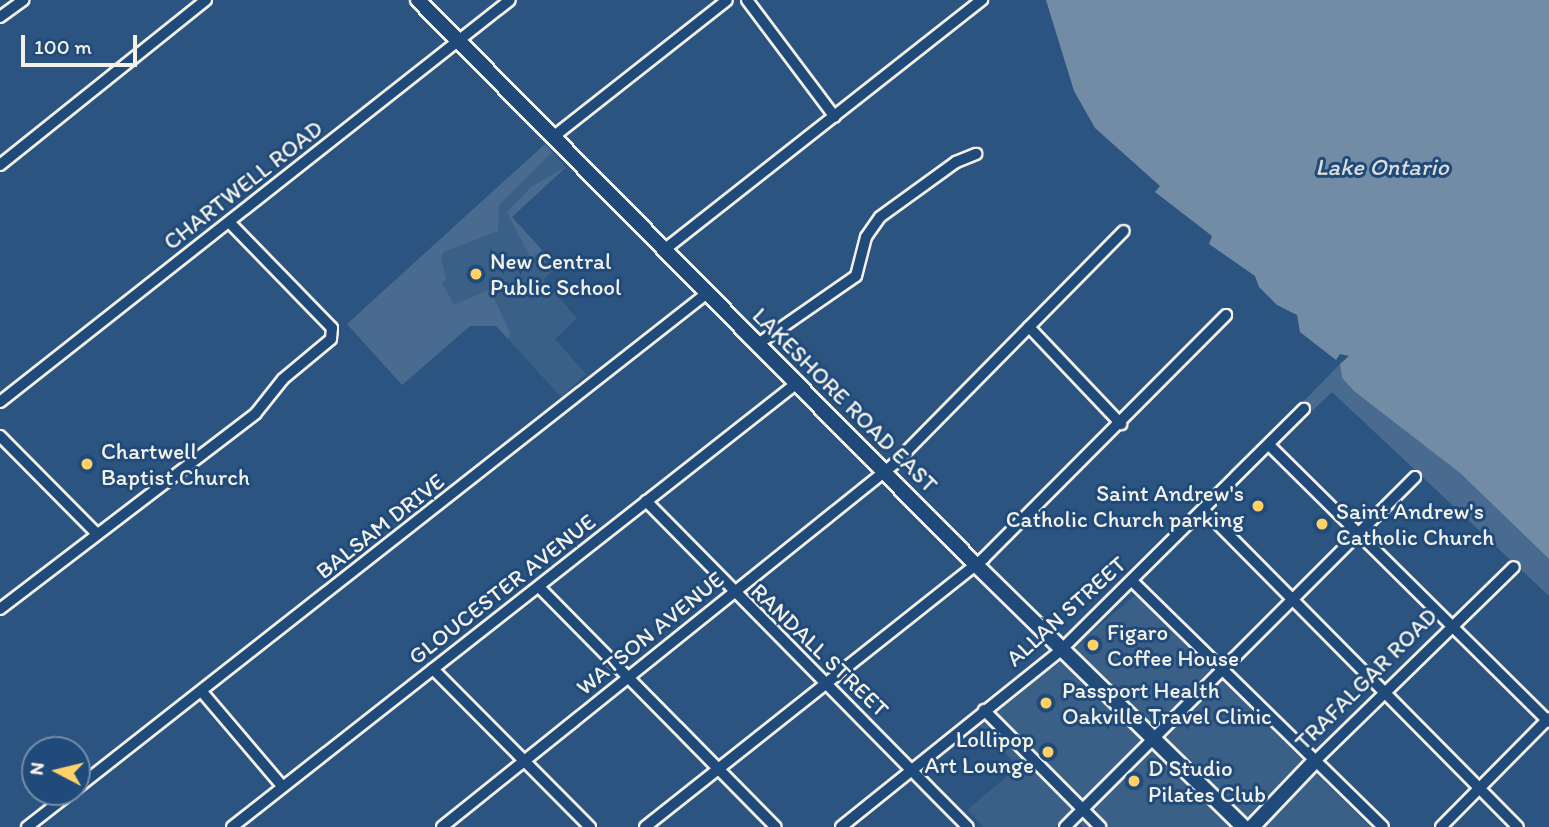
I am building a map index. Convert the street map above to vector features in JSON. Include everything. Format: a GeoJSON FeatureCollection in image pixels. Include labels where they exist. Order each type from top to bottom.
{"type":"FeatureCollection","features":[{"type":"Feature","properties":{"kind":"main road","name":"LAKESHORE ROAD EAST"},"geometry":{"type":"LineString","coordinates":[[418,0],[976,565],[1244,827]]}},
{"type":"Feature","properties":{"kind":"main road","name":"TRAFALGAR ROAD"},"geometry":{"type":"LineString","coordinates":[[1252,827],[1314,762]]}},
{"type":"Feature","properties":{"kind":"street"},"geometry":{"type":"LineString","coordinates":[[0,17],[23,0]]}},
{"type":"Feature","properties":{"kind":"street"},"geometry":{"type":"LineString","coordinates":[[0,165],[206,0]]}},
{"type":"Feature","properties":{"kind":"street","name":"CHARTWELL ROAD"},"geometry":{"type":"LineString","coordinates":[[0,402],[510,0]]}},
{"type":"Feature","properties":{"kind":"street"},"geometry":{"type":"LineString","coordinates":[[553,137],[727,0]]}},
{"type":"Feature","properties":{"kind":"street"},"geometry":{"type":"LineString","coordinates":[[747,0],[835,117]]}},
{"type":"Feature","properties":{"kind":"street"},"geometry":{"type":"LineString","coordinates":[[664,250],[982,0]]}},
{"type":"Feature","properties":{"kind":"street"},"geometry":{"type":"LineString","coordinates":[[758,344],[856,276],[863,264],[866,237],[880,217],[956,162],[976,155]]}},
{"type":"Feature","properties":{"kind":"street"},"geometry":{"type":"LineString","coordinates":[[0,609],[256,413],[283,379],[331,339],[332,328],[230,223]]}},
{"type":"Feature","properties":{"kind":"street","name":"WATSON AVENUE"},"geometry":{"type":"LineString","coordinates":[[442,827],[885,471],[1124,231]]}},
{"type":"Feature","properties":{"kind":"street","name":"BALSAM DRIVE"},"geometry":{"type":"LineString","coordinates":[[91,777],[203,693],[706,294]]}},
{"type":"Feature","properties":{"kind":"street"},"geometry":{"type":"LineString","coordinates":[[645,827],[827,687],[976,565],[1121,424],[1226,315]]}},
{"type":"Feature","properties":{"kind":"street"},"geometry":{"type":"LineString","coordinates":[[1029,327],[1121,424]]}},
{"type":"Feature","properties":{"kind":"street","name":"GLOUCESTER AVENUE"},"geometry":{"type":"LineString","coordinates":[[234,827],[797,383]]}},
{"type":"Feature","properties":{"kind":"street","name":"ALLAN STREET"},"geometry":{"type":"LineString","coordinates":[[841,827],[1062,649],[1270,446],[1304,409]]}},
{"type":"Feature","properties":{"kind":"street"},"geometry":{"type":"LineString","coordinates":[[0,436],[97,534]]}},
{"type":"Feature","properties":{"kind":"street"},"geometry":{"type":"LineString","coordinates":[[1270,446],[1548,720],[1441,827]]}},
{"type":"Feature","properties":{"kind":"street"},"geometry":{"type":"LineString","coordinates":[[1065,827],[1223,668],[1293,602],[1359,531],[1415,477]]}},
{"type":"Feature","properties":{"kind":"street","name":"RANDALL STREET"},"geometry":{"type":"LineString","coordinates":[[646,501],[733,594],[967,827]]}},
{"type":"Feature","properties":{"kind":"street"},"geometry":{"type":"LineString","coordinates":[[1204,510],[1384,695],[1518,827]]}},
{"type":"Feature","properties":{"kind":"street","name":"TRAFALGAR ROAD"},"geometry":{"type":"LineString","coordinates":[[1314,762],[1514,566]]}},
{"type":"Feature","properties":{"kind":"street"},"geometry":{"type":"LineString","coordinates":[[1132,581],[1383,827]]}},
{"type":"Feature","properties":{"kind":"street"},"geometry":{"type":"LineString","coordinates":[[539,587],[776,827]]}},
{"type":"Feature","properties":{"kind":"street"},"geometry":{"type":"LineString","coordinates":[[433,669],[590,827]]}},
{"type":"Feature","properties":{"kind":"street"},"geometry":{"type":"LineString","coordinates":[[203,693],[283,787]]}},
{"type":"Feature","properties":{"kind":"street"},"geometry":{"type":"LineString","coordinates":[[984,710],[1100,827]]}},
{"type":"Feature","properties":{"kind":"street"},"geometry":{"type":"LineString","coordinates":[[27,827],[54,806]]}},
{"type":"Feature","properties":{"kind":"shaded area","name":"New Central Public School"},"geometry":{"type":"Polygon","coordinates":[[[545,144],[566,167],[512,217],[557,267],[543,280],[577,318],[555,339],[586,374],[561,397],[496,326],[470,326],[402,385],[347,324],[545,144]]]}},
{"type":"Feature","properties":{"kind":"shaded area"},"geometry":{"type":"Polygon","coordinates":[[[545,144],[552,152],[499,205],[498,231],[444,252],[441,258],[446,280],[442,282],[454,305],[490,289],[510,333],[508,339],[496,326],[470,326],[402,385],[347,324],[545,144]]]}},
{"type":"Feature","properties":{"kind":"shaded area"},"geometry":{"type":"Polygon","coordinates":[[[566,167],[512,217],[542,250],[531,259],[507,212],[532,186],[566,167]]]}},
{"type":"Feature","properties":{"kind":"shaded area"},"geometry":{"type":"Polygon","coordinates":[[[1340,364],[1342,378],[1355,392],[1460,473],[1549,559],[1549,596],[1332,392],[1312,411],[1303,402],[1340,364]]]}},
{"type":"Feature","properties":{"kind":"shaded area"},"geometry":{"type":"Polygon","coordinates":[[[1136,595],[1370,827],[1084,827],[1070,814],[1056,827],[984,827],[967,810],[1018,767],[979,726],[1136,595]]]}},
{"type":"Feature","properties":{"kind":"water","name":"Lake Ontario"},"geometry":{"type":"Polygon","coordinates":[[[1046,0],[1549,0],[1549,559],[1460,473],[1355,392],[1342,378],[1340,364],[1349,356],[1340,354],[1336,360],[1300,332],[1297,315],[1277,305],[1259,287],[1255,276],[1209,244],[1212,236],[1155,192],[1160,186],[1095,128],[1074,91],[1046,0]]]}},
{"type":"Feature","properties":{"kind":"place","name":"New Central Public School"},"geometry":{"type":"Point","coordinates":[476,274]}},
{"type":"Feature","properties":{"kind":"place","name":"Chartwell Baptist Church"},"geometry":{"type":"Point","coordinates":[87,464]}},
{"type":"Feature","properties":{"kind":"place","name":"Saint Andrew's Catholic Church parking"},"geometry":{"type":"Point","coordinates":[1258,506]}},
{"type":"Feature","properties":{"kind":"place","name":"Saint Andrew's Catholic Church"},"geometry":{"type":"Point","coordinates":[1322,524]}},
{"type":"Feature","properties":{"kind":"place","name":"Figaro Coffee House"},"geometry":{"type":"Point","coordinates":[1093,645]}},
{"type":"Feature","properties":{"kind":"place","name":"Passport Health Oakville Travel Clinic"},"geometry":{"type":"Point","coordinates":[1046,703]}},
{"type":"Feature","properties":{"kind":"place","name":"Lollipop Art Lounge"},"geometry":{"type":"Point","coordinates":[1048,752]}},
{"type":"Feature","properties":{"kind":"place","name":"D Studio Pilates Club"},"geometry":{"type":"Point","coordinates":[1134,781]}}]}
